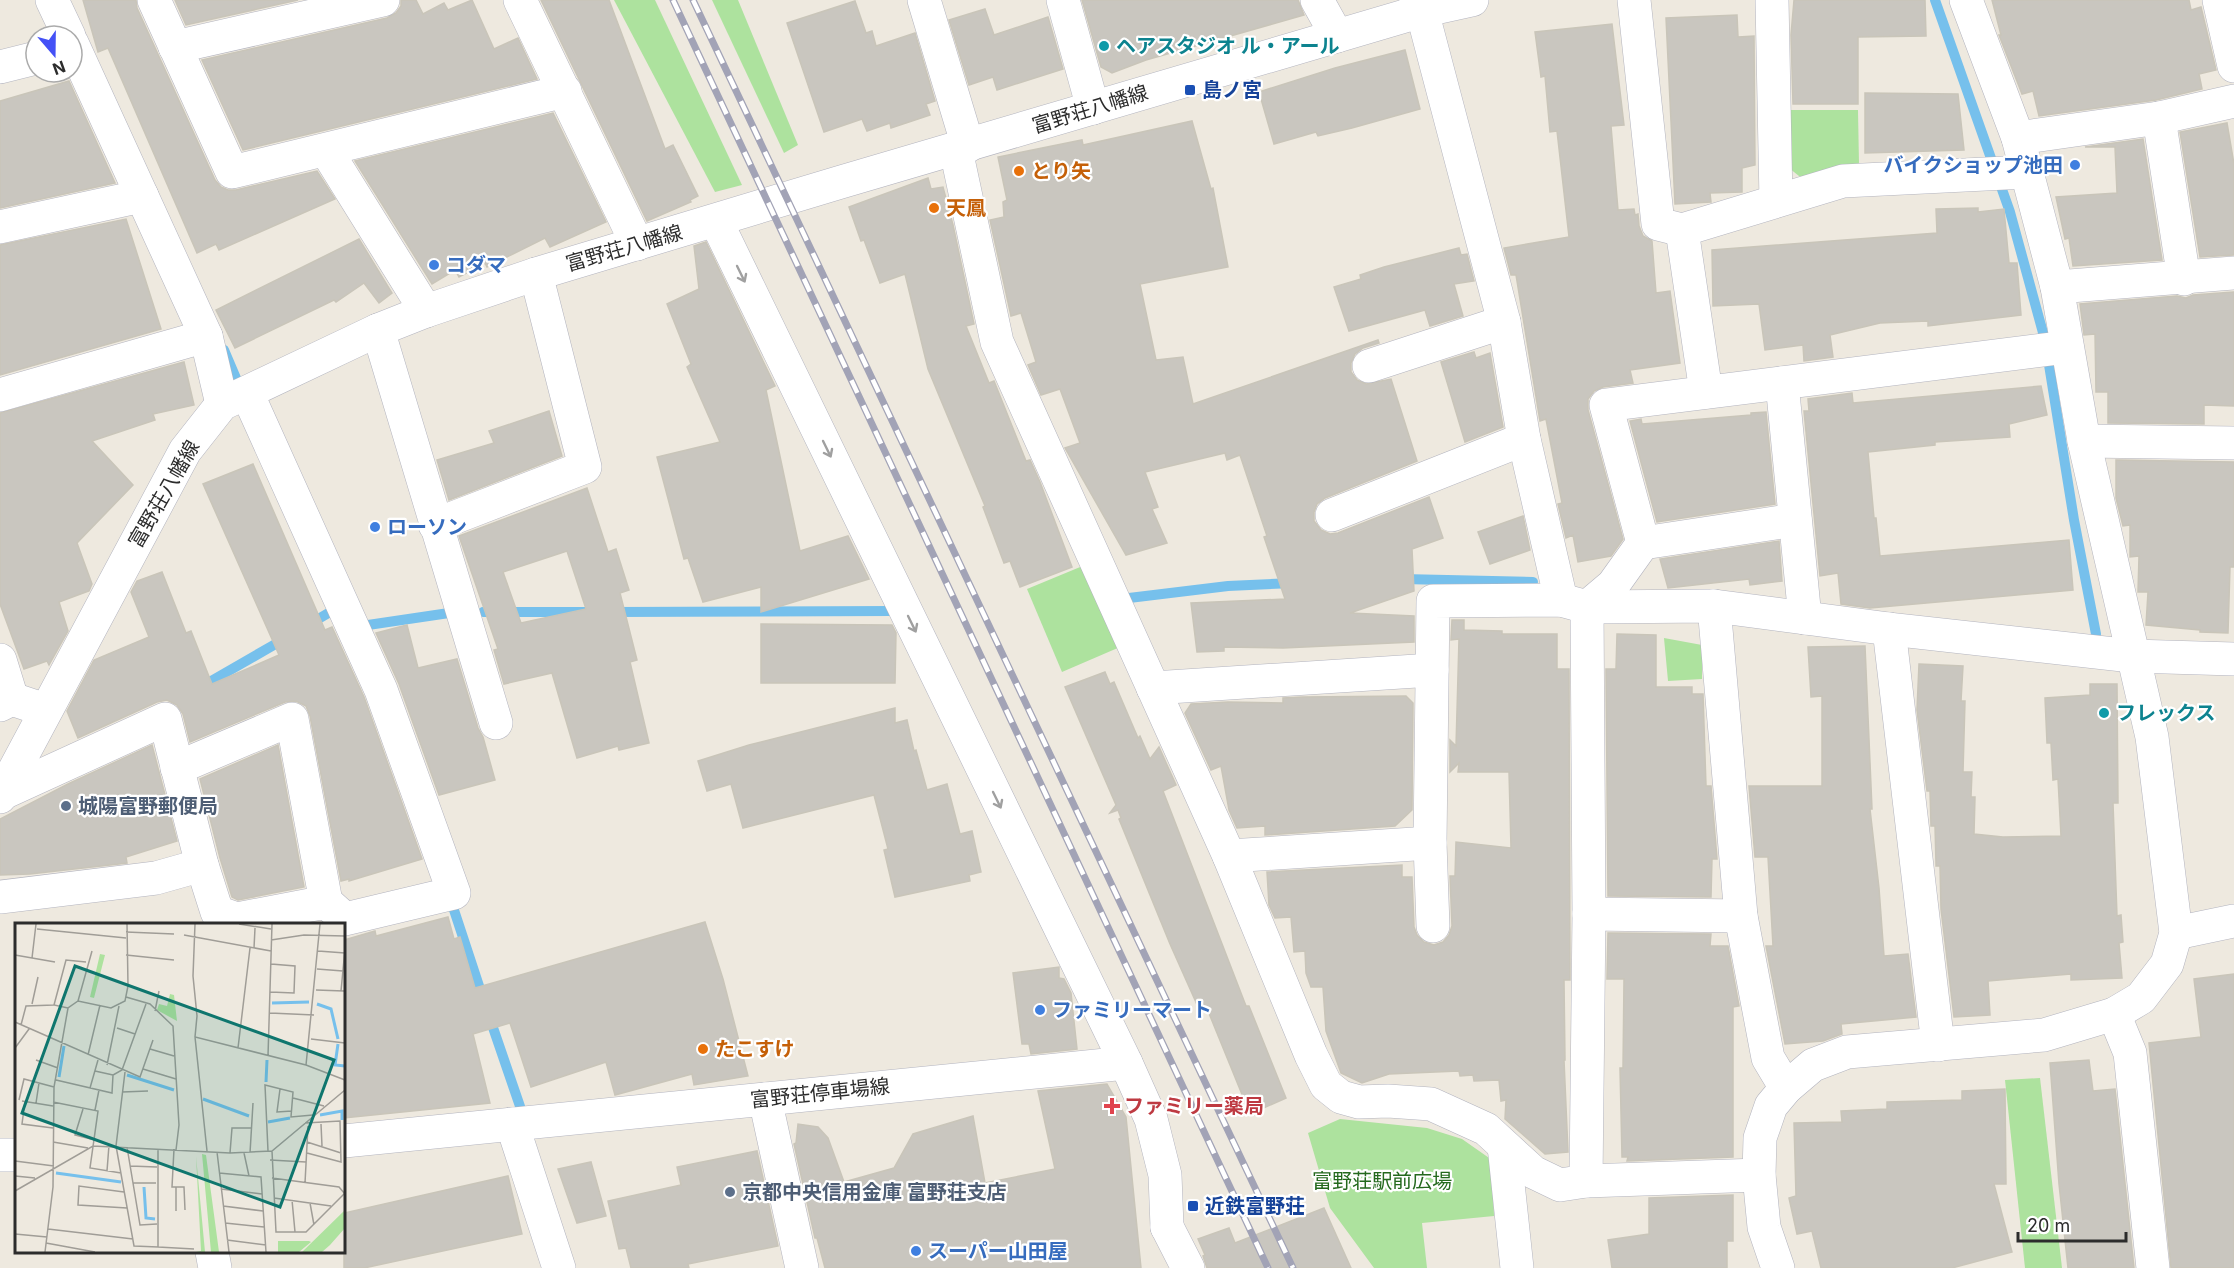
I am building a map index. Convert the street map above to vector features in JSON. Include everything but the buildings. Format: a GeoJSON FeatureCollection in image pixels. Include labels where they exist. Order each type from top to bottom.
{"type":"FeatureCollection","features":[{"type":"Feature","properties":{"kind":"street"},"geometry":{"type":"LineString","coordinates":[[52,0],[63,24]]}},
{"type":"Feature","properties":{"kind":"street"},"geometry":{"type":"LineString","coordinates":[[154,0],[232,172],[565,91]]}},
{"type":"Feature","properties":{"kind":"street"},"geometry":{"type":"LineString","coordinates":[[176,47],[383,0]]}},
{"type":"Feature","properties":{"kind":"street"},"geometry":{"type":"LineString","coordinates":[[520,0],[637,244]]}},
{"type":"Feature","properties":{"kind":"street"},"geometry":{"type":"LineString","coordinates":[[924,0],[962,148],[997,342],[1229,856],[1326,1086],[1341,1097],[1359,1102],[1388,1101],[1431,1104],[1486,1129],[1533,1172],[1560,1185],[1586,1181],[1759,1175]]}},
{"type":"Feature","properties":{"kind":"street"},"geometry":{"type":"LineString","coordinates":[[1063,0],[1093,108]]}},
{"type":"Feature","properties":{"kind":"street"},"geometry":{"type":"LineString","coordinates":[[1317,0],[1337,36]]}},
{"type":"Feature","properties":{"kind":"street","name":"富野荘八幡線"},"geometry":{"type":"LineString","coordinates":[[1,795],[185,451],[235,399],[378,330],[426,311],[536,274],[1337,36],[1419,6],[1472,0]]}},
{"type":"Feature","properties":{"kind":"street"},"geometry":{"type":"LineString","coordinates":[[1634,0],[1658,224],[1682,230],[1843,181],[2026,172]]}},
{"type":"Feature","properties":{"kind":"street"},"geometry":{"type":"LineString","coordinates":[[1772,0],[1776,201]]}},
{"type":"Feature","properties":{"kind":"street"},"geometry":{"type":"LineString","coordinates":[[1778,1268],[1764,1227],[1759,1175],[1760,1138],[1771,1106],[1786,1088],[1813,1065],[1847,1052],[2044,1035],[2114,1014],[2141,998],[2167,964],[2176,933],[2152,737],[2084,441],[2051,349],[2057,287],[2018,138],[1966,0]]}},
{"type":"Feature","properties":{"kind":"street"},"geometry":{"type":"LineString","coordinates":[[2219,0],[2234,66]]}},
{"type":"Feature","properties":{"kind":"street"},"geometry":{"type":"LineString","coordinates":[[1419,6],[1504,322],[1524,439],[1574,603],[1589,914],[1586,1181]]}},
{"type":"Feature","properties":{"kind":"street"},"geometry":{"type":"LineString","coordinates":[[0,67],[24,61]]}},
{"type":"Feature","properties":{"kind":"street"},"geometry":{"type":"LineString","coordinates":[[84,70],[235,399],[381,690],[454,893],[345,919],[326,902],[292,719],[177,768]]}},
{"type":"Feature","properties":{"kind":"street"},"geometry":{"type":"LineString","coordinates":[[2018,138],[2158,118],[2234,101]]}},
{"type":"Feature","properties":{"kind":"street"},"geometry":{"type":"LineString","coordinates":[[2158,118],[2184,279]]}},
{"type":"Feature","properties":{"kind":"street"},"geometry":{"type":"LineString","coordinates":[[326,150],[426,311]]}},
{"type":"Feature","properties":{"kind":"street"},"geometry":{"type":"LineString","coordinates":[[0,227],[142,196]]}},
{"type":"Feature","properties":{"kind":"street"},"geometry":{"type":"LineString","coordinates":[[716,221],[1151,1119],[1165,1175],[1167,1227],[1188,1268]]}},
{"type":"Feature","properties":{"kind":"street"},"geometry":{"type":"LineString","coordinates":[[1682,230],[1706,392]]}},
{"type":"Feature","properties":{"kind":"street"},"geometry":{"type":"LineString","coordinates":[[2057,287],[2184,279],[2234,273]]}},
{"type":"Feature","properties":{"kind":"street"},"geometry":{"type":"LineString","coordinates":[[435,525],[585,467],[536,274]]}},
{"type":"Feature","properties":{"kind":"street"},"geometry":{"type":"LineString","coordinates":[[1369,366],[1504,322]]}},
{"type":"Feature","properties":{"kind":"street"},"geometry":{"type":"LineString","coordinates":[[378,330],[496,723]]}},
{"type":"Feature","properties":{"kind":"street"},"geometry":{"type":"LineString","coordinates":[[0,395],[206,336]]}},
{"type":"Feature","properties":{"kind":"street"},"geometry":{"type":"LineString","coordinates":[[1642,543],[1606,405],[2051,349]]}},
{"type":"Feature","properties":{"kind":"street"},"geometry":{"type":"LineString","coordinates":[[1782,382],[1805,618]]}},
{"type":"Feature","properties":{"kind":"street"},"geometry":{"type":"LineString","coordinates":[[1332,515],[1524,439]]}},
{"type":"Feature","properties":{"kind":"street"},"geometry":{"type":"LineString","coordinates":[[2084,441],[2234,442]]}},
{"type":"Feature","properties":{"kind":"street"},"geometry":{"type":"LineString","coordinates":[[1574,603],[1613,585],[1642,543],[1795,520]]}},
{"type":"Feature","properties":{"kind":"street"},"geometry":{"type":"LineString","coordinates":[[1433,926],[1430,843],[1433,601],[1714,606],[1889,629],[2132,656],[2234,659]]}},
{"type":"Feature","properties":{"kind":"street"},"geometry":{"type":"LineString","coordinates":[[1714,606],[1741,916],[1768,1058],[1786,1088]]}},
{"type":"Feature","properties":{"kind":"street"},"geometry":{"type":"LineString","coordinates":[[1889,629],[1938,1045]]}},
{"type":"Feature","properties":{"kind":"street"},"geometry":{"type":"LineString","coordinates":[[0,660],[6,702],[45,710]]}},
{"type":"Feature","properties":{"kind":"street"},"geometry":{"type":"LineString","coordinates":[[1153,688],[1432,670]]}},
{"type":"Feature","properties":{"kind":"street"},"geometry":{"type":"LineString","coordinates":[[1,795],[165,719],[202,865],[217,912],[237,919],[326,902]]}},
{"type":"Feature","properties":{"kind":"street"},"geometry":{"type":"LineString","coordinates":[[1229,856],[1430,843]]}},
{"type":"Feature","properties":{"kind":"street"},"geometry":{"type":"LineString","coordinates":[[0,897],[156,878],[202,865]]}},
{"type":"Feature","properties":{"kind":"street"},"geometry":{"type":"LineString","coordinates":[[1589,914],[1741,916]]}},
{"type":"Feature","properties":{"kind":"street"},"geometry":{"type":"LineString","coordinates":[[2176,933],[2234,921]]}},
{"type":"Feature","properties":{"kind":"street"},"geometry":{"type":"LineString","coordinates":[[2114,1014],[2130,1053],[2153,1268]]}},
{"type":"Feature","properties":{"kind":"street","name":"富野荘停車場線"},"geometry":{"type":"LineString","coordinates":[[345,1141],[1125,1063]]}},
{"type":"Feature","properties":{"kind":"street"},"geometry":{"type":"LineString","coordinates":[[765,1098],[802,1268]]}},
{"type":"Feature","properties":{"kind":"street"},"geometry":{"type":"LineString","coordinates":[[512,1124],[559,1268]]}},
{"type":"Feature","properties":{"kind":"street"},"geometry":{"type":"LineString","coordinates":[[1504,1146],[1517,1268]]}},
{"type":"Feature","properties":{"kind":"street"},"geometry":{"type":"LineString","coordinates":[[212,1253],[215,1268]]}},
{"type":"Feature","properties":{"kind":"green space"},"geometry":{"type":"Polygon","coordinates":[[[614,0],[655,0],[742,185],[715,192],[614,0]]]}},
{"type":"Feature","properties":{"kind":"green space"},"geometry":{"type":"Polygon","coordinates":[[[712,0],[738,0],[798,145],[784,153],[712,0]]]}},
{"type":"Feature","properties":{"kind":"green space"},"geometry":{"type":"Polygon","coordinates":[[[1788,110],[1858,110],[1859,165],[1809,184],[1789,168],[1788,110]]]}},
{"type":"Feature","properties":{"kind":"green space"},"geometry":{"type":"Polygon","coordinates":[[[1085,565],[1120,647],[1062,672],[1027,589],[1085,565]]]}},
{"type":"Feature","properties":{"kind":"green space"},"geometry":{"type":"Polygon","coordinates":[[[1664,638],[1702,645],[1702,679],[1668,681],[1664,638]]]}},
{"type":"Feature","properties":{"kind":"green space"},"geometry":{"type":"Polygon","coordinates":[[[2040,1078],[2062,1268],[2025,1268],[2005,1080],[2040,1078]]]}},
{"type":"Feature","properties":{"kind":"green space","name":"富野荘駅前広場"},"geometry":{"type":"Polygon","coordinates":[[[1340,1119],[1427,1128],[1462,1139],[1492,1160],[1494,1216],[1422,1223],[1427,1268],[1374,1268],[1330,1208],[1308,1133],[1340,1119]]]}},
{"type":"Feature","properties":{"kind":"waterway"},"geometry":{"type":"LineString","coordinates":[[1935,0],[2010,212],[2045,340],[2074,520],[2096,634]]}},
{"type":"Feature","properties":{"kind":"waterway"},"geometry":{"type":"LineString","coordinates":[[224,350],[238,383]]}},
{"type":"Feature","properties":{"kind":"waterway"},"geometry":{"type":"LineString","coordinates":[[1402,579],[1533,582]]}},
{"type":"Feature","properties":{"kind":"waterway"},"geometry":{"type":"LineString","coordinates":[[1129,598],[1228,586],[1293,583]]}},
{"type":"Feature","properties":{"kind":"waterway"},"geometry":{"type":"LineString","coordinates":[[308,625],[337,608]]}},
{"type":"Feature","properties":{"kind":"waterway"},"geometry":{"type":"LineString","coordinates":[[613,612],[893,611]]}},
{"type":"Feature","properties":{"kind":"waterway"},"geometry":{"type":"LineString","coordinates":[[483,612],[585,612]]}},
{"type":"Feature","properties":{"kind":"waterway"},"geometry":{"type":"LineString","coordinates":[[368,625],[449,613]]}},
{"type":"Feature","properties":{"kind":"waterway"},"geometry":{"type":"LineString","coordinates":[[199,688],[286,638]]}},
{"type":"Feature","properties":{"kind":"waterway"},"geometry":{"type":"LineString","coordinates":[[454,910],[483,998]]}},
{"type":"Feature","properties":{"kind":"waterway"},"geometry":{"type":"LineString","coordinates":[[489,1016],[523,1115]]}},
{"type":"Feature","properties":{"kind":"railway"},"geometry":{"type":"LineString","coordinates":[[673,0],[1268,1268]]}},
{"type":"Feature","properties":{"kind":"railway"},"geometry":{"type":"LineString","coordinates":[[693,0],[1293,1268]]}},
{"type":"Feature","properties":{"kind":"place","name":"ヘアスタジオ ル・アール"},"geometry":{"type":"Point","coordinates":[1104,46]}},
{"type":"Feature","properties":{"kind":"place","name":"島ノ宮"},"geometry":{"type":"Point","coordinates":[1190,90]}},
{"type":"Feature","properties":{"kind":"place","name":"バイクショップ池田"},"geometry":{"type":"Point","coordinates":[2075,165]}},
{"type":"Feature","properties":{"kind":"place","name":"とり矢"},"geometry":{"type":"Point","coordinates":[1019,171]}},
{"type":"Feature","properties":{"kind":"place","name":"天鳳"},"geometry":{"type":"Point","coordinates":[934,208]}},
{"type":"Feature","properties":{"kind":"place","name":"コダマ"},"geometry":{"type":"Point","coordinates":[434,265]}},
{"type":"Feature","properties":{"kind":"place","name":"ローソン"},"geometry":{"type":"Point","coordinates":[375,527]}},
{"type":"Feature","properties":{"kind":"place","name":"フレックス"},"geometry":{"type":"Point","coordinates":[2104,713]}},
{"type":"Feature","properties":{"kind":"place","name":"城陽富野郵便局"},"geometry":{"type":"Point","coordinates":[66,806]}},
{"type":"Feature","properties":{"kind":"place","name":"ファミリーマート"},"geometry":{"type":"Point","coordinates":[1040,1010]}},
{"type":"Feature","properties":{"kind":"place","name":"たこすけ"},"geometry":{"type":"Point","coordinates":[703,1049]}},
{"type":"Feature","properties":{"kind":"place","name":"ファミリー薬局"},"geometry":{"type":"Point","coordinates":[1112,1106]}},
{"type":"Feature","properties":{"kind":"place","name":"京都中央信用金庫 富野荘支店"},"geometry":{"type":"Point","coordinates":[730,1192]}},
{"type":"Feature","properties":{"kind":"place","name":"近鉄富野荘"},"geometry":{"type":"Point","coordinates":[1193,1206]}},
{"type":"Feature","properties":{"kind":"place","name":"スーパー山田屋"},"geometry":{"type":"Point","coordinates":[916,1251]}}]}
